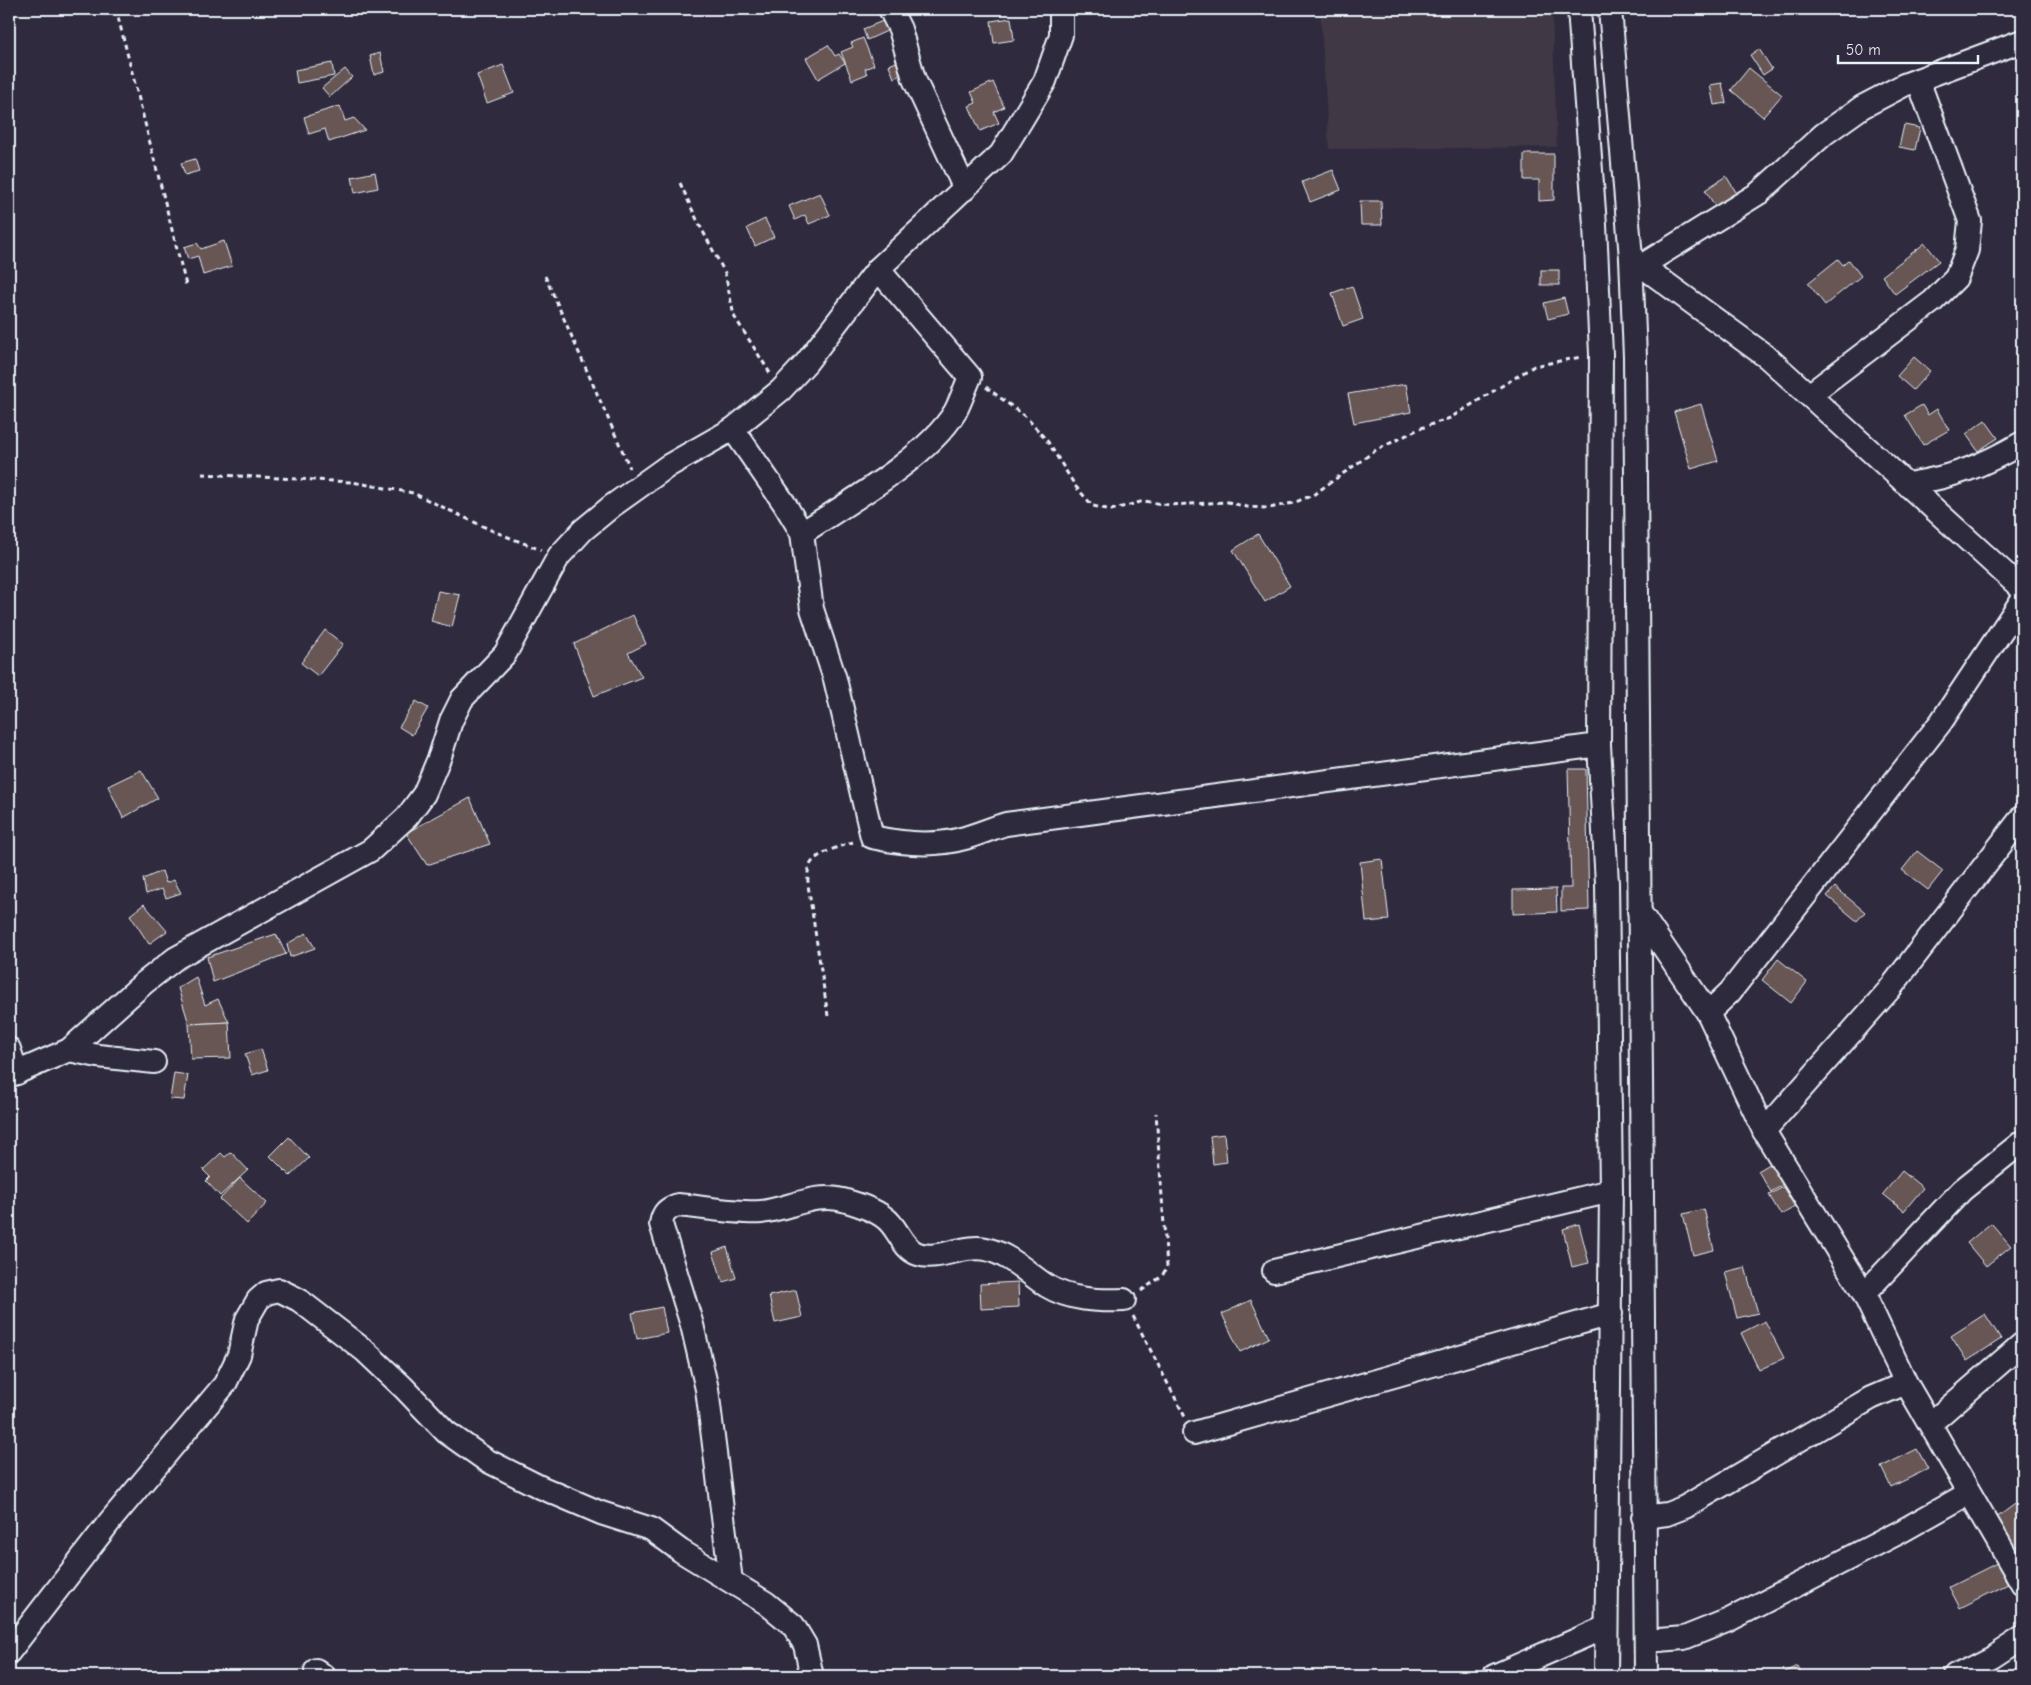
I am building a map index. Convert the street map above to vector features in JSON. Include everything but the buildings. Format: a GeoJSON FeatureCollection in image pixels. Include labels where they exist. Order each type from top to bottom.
{"type":"FeatureCollection","features":[{"type":"Feature","properties":{"kind":"street"},"geometry":{"type":"LineString","coordinates":[[890,9],[900,29],[914,79],[965,189]]}},
{"type":"Feature","properties":{"kind":"street"},"geometry":{"type":"LineString","coordinates":[[9,1049],[13,1074],[69,1050],[144,983],[176,958],[371,850],[408,818],[424,794],[440,756],[451,721],[462,699],[505,654],[558,556],[583,530],[640,486],[668,466],[733,429],[781,390],[806,363],[878,269],[1001,154],[1045,81],[1061,35],[1061,9]]}},
{"type":"Feature","properties":{"kind":"street"},"geometry":{"type":"LineString","coordinates":[[1579,9],[1595,225],[1601,354],[1599,745],[1606,883],[1611,1192],[1606,1676]]}},
{"type":"Feature","properties":{"kind":"street"},"geometry":{"type":"LineString","coordinates":[[1610,9],[1636,262],[1635,367],[1643,1518],[1646,1676]]}},
{"type":"Feature","properties":{"kind":"street"},"geometry":{"type":"LineString","coordinates":[[1636,262],[1759,193],[1824,134],[1862,107],[1918,80],[2022,41]]}},
{"type":"Feature","properties":{"kind":"street"},"geometry":{"type":"LineString","coordinates":[[1809,395],[1934,301],[1956,278],[1967,250],[1970,221],[1918,80]]}},
{"type":"Feature","properties":{"kind":"street"},"geometry":{"type":"LineString","coordinates":[[1636,262],[1767,357],[2022,589]]}},
{"type":"Feature","properties":{"kind":"street"},"geometry":{"type":"LineString","coordinates":[[802,533],[882,480],[933,439],[955,412],[970,376],[878,269]]}},
{"type":"Feature","properties":{"kind":"street"},"geometry":{"type":"LineString","coordinates":[[733,429],[784,503],[802,533],[812,609],[835,679],[872,837],[898,843],[937,844],[965,838],[1006,824],[1599,745]]}},
{"type":"Feature","properties":{"kind":"street"},"geometry":{"type":"LineString","coordinates":[[1908,484],[1938,480],[1967,471],[2022,443]]}},
{"type":"Feature","properties":{"kind":"street"},"geometry":{"type":"LineString","coordinates":[[1708,1013],[1730,992],[1941,722],[2022,600]]}},
{"type":"Feature","properties":{"kind":"street"},"geometry":{"type":"LineString","coordinates":[[1764,1131],[1889,990],[2022,817]]}},
{"type":"Feature","properties":{"kind":"street"},"geometry":{"type":"LineString","coordinates":[[1639,911],[1708,1013],[1764,1131],[1864,1294],[1906,1383],[1931,1423],[2022,1583]]}},
{"type":"Feature","properties":{"kind":"street"},"geometry":{"type":"LineString","coordinates":[[69,1050],[98,1056],[154,1062]]}},
{"type":"Feature","properties":{"kind":"street"},"geometry":{"type":"LineString","coordinates":[[1864,1294],[1962,1190],[2022,1142]]}},
{"type":"Feature","properties":{"kind":"street"},"geometry":{"type":"LineString","coordinates":[[1274,1271],[1611,1192]]}},
{"type":"Feature","properties":{"kind":"street"},"geometry":{"type":"LineString","coordinates":[[731,1581],[706,1389],[692,1325],[661,1224],[663,1214],[669,1208],[678,1204],[761,1212],[819,1198],[841,1199],[886,1218],[910,1249],[918,1254],[932,1255],[965,1248],[986,1249],[1015,1261],[1048,1287],[1076,1298],[1102,1301],[1124,1300]]}},
{"type":"Feature","properties":{"kind":"street"},"geometry":{"type":"LineString","coordinates":[[9,1652],[111,1520],[225,1384],[239,1355],[246,1320],[258,1300],[266,1294],[279,1290],[299,1300],[365,1351],[446,1432],[486,1460],[540,1488],[601,1513],[651,1529],[681,1551],[766,1603],[793,1625],[805,1645],[812,1676]]}},
{"type":"Feature","properties":{"kind":"street"},"geometry":{"type":"LineString","coordinates":[[1194,1433],[1611,1314]]}},
{"type":"Feature","properties":{"kind":"street"},"geometry":{"type":"LineString","coordinates":[[1931,1423],[2022,1344]]}},
{"type":"Feature","properties":{"kind":"street"},"geometry":{"type":"LineString","coordinates":[[1643,1518],[1667,1514],[1685,1507],[1871,1398],[1906,1383]]}},
{"type":"Feature","properties":{"kind":"street"},"geometry":{"type":"LineString","coordinates":[[1646,1641],[1684,1638],[1729,1620],[1900,1532],[1969,1492]]}},
{"type":"Feature","properties":{"kind":"street"},"geometry":{"type":"LineString","coordinates":[[1494,1676],[1606,1627]]}},
{"type":"Feature","properties":{"kind":"street"},"geometry":{"type":"LineString","coordinates":[[1956,1676],[1993,1657],[2022,1638]]}},
{"type":"Feature","properties":{"kind":"path"},"geometry":{"type":"LineString","coordinates":[[116,9],[186,285]]}},
{"type":"Feature","properties":{"kind":"path"},"geometry":{"type":"LineString","coordinates":[[680,183],[726,273],[734,316],[781,390]]}},
{"type":"Feature","properties":{"kind":"path"},"geometry":{"type":"LineString","coordinates":[[545,276],[596,394],[640,486]]}},
{"type":"Feature","properties":{"kind":"path"},"geometry":{"type":"LineString","coordinates":[[970,376],[999,395],[1027,418],[1048,442],[1076,487],[1093,506],[1111,510],[1144,501],[1169,505],[1228,502],[1248,507],[1269,508],[1313,495],[1376,450],[1421,428],[1450,418],[1534,366],[1601,354]]}},
{"type":"Feature","properties":{"kind":"path"},"geometry":{"type":"LineString","coordinates":[[202,474],[352,482],[413,493],[492,531],[558,556]]}},
{"type":"Feature","properties":{"kind":"path"},"geometry":{"type":"LineString","coordinates":[[828,1016],[808,885],[808,870],[811,863],[819,856],[844,845],[872,837]]}},
{"type":"Feature","properties":{"kind":"path"},"geometry":{"type":"LineString","coordinates":[[1156,1113],[1167,1267],[1162,1276],[1124,1300],[1194,1433]]}},
{"type":"Feature","properties":{"kind":"shaded area"},"geometry":{"type":"Polygon","coordinates":[[[1320,9],[1552,9],[1557,147],[1329,149],[1320,9]]]}}]}
